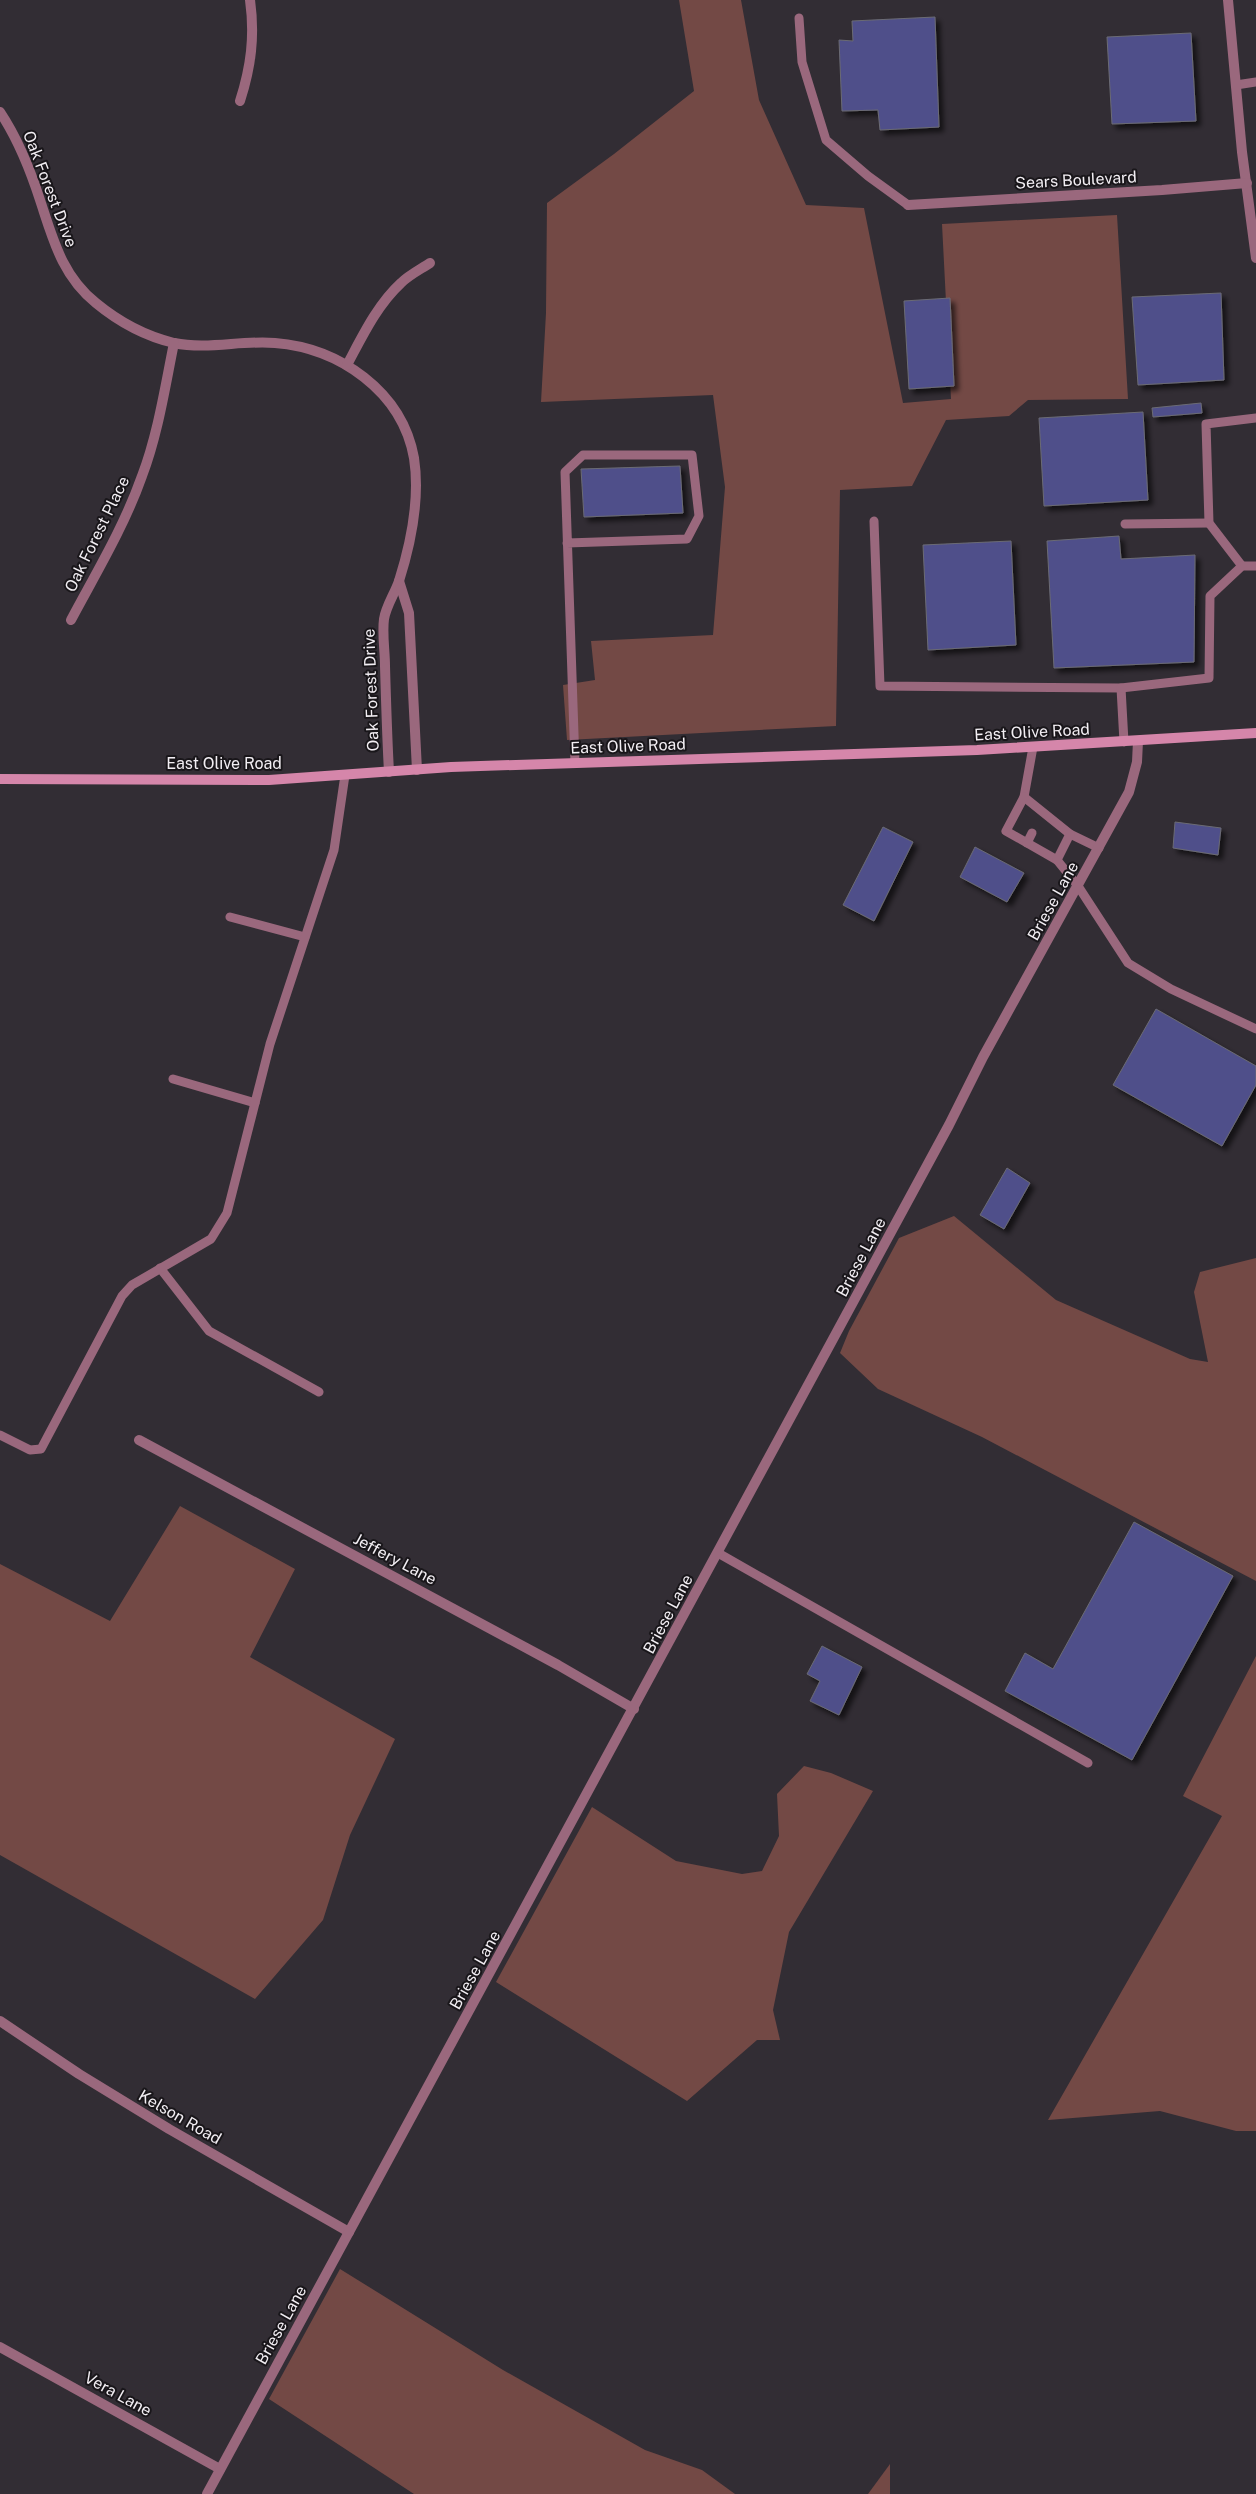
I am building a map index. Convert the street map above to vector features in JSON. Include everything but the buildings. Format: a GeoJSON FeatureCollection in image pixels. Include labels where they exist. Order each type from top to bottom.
{"type":"FeatureCollection","features":[{"type":"Feature","properties":{"kind":"street"},"geometry":{"type":"LineString","coordinates":[[240,101],[248,75],[252,49],[253,19],[250,0]]}},
{"type":"Feature","properties":{"kind":"street"},"geometry":{"type":"LineString","coordinates":[[1228,0],[1247,183],[1255,234],[1256,258]]}},
{"type":"Feature","properties":{"kind":"street","name":"Oak Forest Drive"},"geometry":{"type":"LineString","coordinates":[[0,112],[25,158],[51,238],[63,263],[76,283],[94,301],[118,320],[143,333],[174,342],[203,346],[273,343],[300,347],[324,354],[347,365],[368,379],[384,396],[406,432],[413,456],[417,483],[415,508],[399,581],[384,618],[388,772]]}},
{"type":"Feature","properties":{"kind":"street","name":"Sears Boulevard"},"geometry":{"type":"LineString","coordinates":[[908,205],[1247,183]]}},
{"type":"Feature","properties":{"kind":"street"},"geometry":{"type":"LineString","coordinates":[[347,365],[367,327],[389,296],[401,282],[430,263]]}},
{"type":"Feature","properties":{"kind":"street","name":"Oak Forest Place"},"geometry":{"type":"LineString","coordinates":[[71,620],[124,520],[143,475],[157,425],[174,342]]}},
{"type":"Feature","properties":{"kind":"street"},"geometry":{"type":"LineString","coordinates":[[399,581],[410,613],[417,770]]}},
{"type":"Feature","properties":{"kind":"street","name":"East Olive Road"},"geometry":{"type":"LineString","coordinates":[[0,779],[269,780],[417,770],[575,763],[1032,747],[1256,733]]}},
{"type":"Feature","properties":{"kind":"street","name":"Briese Lane"},"geometry":{"type":"LineString","coordinates":[[207,2494],[634,1709],[949,1125],[983,1057],[1099,848],[1132,784],[1137,762],[1138,741]]}},
{"type":"Feature","properties":{"kind":"street","name":"Jeffery Lane"},"geometry":{"type":"LineString","coordinates":[[139,1440],[549,1660],[634,1709]]}},
{"type":"Feature","properties":{"kind":"street","name":"Kelson Road"},"geometry":{"type":"LineString","coordinates":[[0,2021],[79,2074],[136,2109],[349,2232]]}},
{"type":"Feature","properties":{"kind":"street","name":"Vera Lane"},"geometry":{"type":"LineString","coordinates":[[0,2348],[220,2469]]}},
{"type":"Feature","properties":{"kind":"lane"},"geometry":{"type":"LineString","coordinates":[[799,18],[802,62],[826,140],[868,176],[908,205]]}},
{"type":"Feature","properties":{"kind":"lane"},"geometry":{"type":"LineString","coordinates":[[1236,85],[1256,82]]}},
{"type":"Feature","properties":{"kind":"lane"},"geometry":{"type":"LineString","coordinates":[[1242,566],[1209,523],[1206,424],[1256,418]]}},
{"type":"Feature","properties":{"kind":"lane"},"geometry":{"type":"LineString","coordinates":[[568,543],[687,539],[699,516],[692,456],[583,455],[565,472],[575,763]]}},
{"type":"Feature","properties":{"kind":"lane"},"geometry":{"type":"LineString","coordinates":[[874,521],[880,686],[1121,688],[1209,678],[1210,596],[1242,566],[1256,566]]}},
{"type":"Feature","properties":{"kind":"lane"},"geometry":{"type":"LineString","coordinates":[[1125,524],[1209,523]]}},
{"type":"Feature","properties":{"kind":"lane"},"geometry":{"type":"LineString","coordinates":[[1121,688],[1124,742]]}},
{"type":"Feature","properties":{"kind":"lane"},"geometry":{"type":"LineString","coordinates":[[1032,747],[1024,797],[1006,831],[1057,860],[1078,886],[1128,963],[1170,989],[1256,1029]]}},
{"type":"Feature","properties":{"kind":"lane"},"geometry":{"type":"LineString","coordinates":[[0,1435],[30,1450],[41,1449],[122,1296],[132,1285],[211,1239],[220,1227],[227,1213],[270,1044],[334,850],[345,775]]}},
{"type":"Feature","properties":{"kind":"lane"},"geometry":{"type":"LineString","coordinates":[[1024,797],[1040,814],[1070,834],[1099,848]]}},
{"type":"Feature","properties":{"kind":"lane"},"geometry":{"type":"LineString","coordinates":[[1027,843],[1032,833]]}},
{"type":"Feature","properties":{"kind":"lane"},"geometry":{"type":"LineString","coordinates":[[1057,860],[1070,834]]}},
{"type":"Feature","properties":{"kind":"lane"},"geometry":{"type":"LineString","coordinates":[[230,917],[305,937]]}},
{"type":"Feature","properties":{"kind":"lane"},"geometry":{"type":"LineString","coordinates":[[173,1079],[255,1103]]}},
{"type":"Feature","properties":{"kind":"lane"},"geometry":{"type":"LineString","coordinates":[[160,1268],[209,1331],[319,1392]]}},
{"type":"Feature","properties":{"kind":"lane"},"geometry":{"type":"LineString","coordinates":[[718,1553],[1088,1763]]}},
{"type":"Feature","properties":{"kind":"shaded area"},"geometry":{"type":"Polygon","coordinates":[[[679,0],[741,0],[759,100],[806,205],[864,208],[903,403],[951,399],[942,224],[1117,215],[1128,399],[1028,400],[1009,416],[946,420],[912,486],[840,490],[836,726],[567,740],[563,685],[595,680],[591,641],[713,635],[725,487],[713,395],[541,402],[546,313],[547,203],[614,154],[694,91],[679,0]]]}},
{"type":"Feature","properties":{"kind":"shaded area"},"geometry":{"type":"Polygon","coordinates":[[[954,1216],[1056,1300],[1190,1359],[1208,1362],[1194,1292],[1200,1272],[1256,1258],[1256,1581],[982,1437],[878,1389],[840,1353],[849,1331],[899,1238],[954,1216]]]}},
{"type":"Feature","properties":{"kind":"shaded area"},"geometry":{"type":"Polygon","coordinates":[[[180,1506],[295,1569],[250,1657],[395,1739],[350,1835],[323,1920],[255,1999],[0,1855],[0,1564],[110,1621],[180,1506]]]}},
{"type":"Feature","properties":{"kind":"shaded area"},"geometry":{"type":"Polygon","coordinates":[[[1256,1656],[1256,2131],[1236,2131],[1160,2111],[1048,2120],[1222,1816],[1183,1796],[1256,1656]]]}},
{"type":"Feature","properties":{"kind":"shaded area"},"geometry":{"type":"Polygon","coordinates":[[[804,1766],[831,1773],[873,1791],[789,1932],[773,2010],[780,2040],[757,2040],[687,2101],[496,1982],[592,1807],[676,1861],[742,1874],[762,1871],[779,1836],[777,1794],[804,1766]]]}},
{"type":"Feature","properties":{"kind":"shaded area"},"geometry":{"type":"Polygon","coordinates":[[[340,2269],[503,2370],[645,2450],[702,2470],[735,2494],[414,2494],[269,2399],[340,2269]]]}},
{"type":"Feature","properties":{"kind":"shaded area"},"geometry":{"type":"Polygon","coordinates":[[[890,2464],[890,2494],[868,2494],[890,2464]]]}}]}
